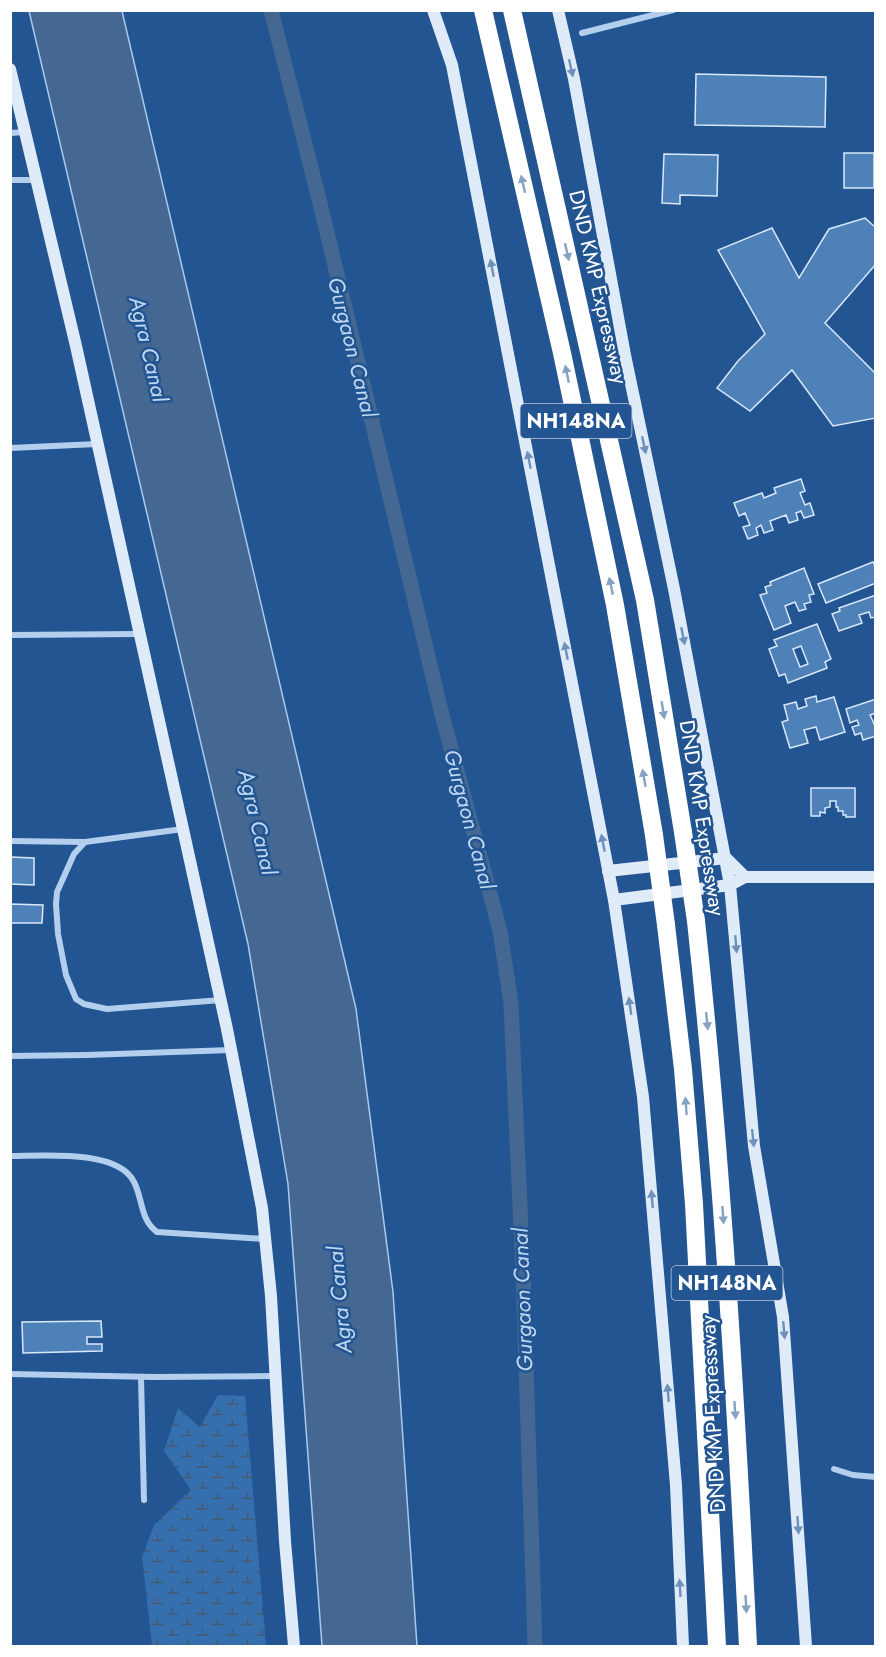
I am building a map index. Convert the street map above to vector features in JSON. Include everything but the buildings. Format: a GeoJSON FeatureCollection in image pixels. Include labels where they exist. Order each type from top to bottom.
{"type":"FeatureCollection","features":[{"type":"Feature","properties":{"kind":"highway","name":"DND KMP Expressway"},"geometry":{"type":"LineString","coordinates":[[483,10],[562,352],[608,571],[654,836],[683,1069],[694,1204],[717,1647]]}},
{"type":"Feature","properties":{"kind":"highway","name":"DND KMP Expressway"},"geometry":{"type":"LineString","coordinates":[[512,10],[645,600],[696,921],[712,1068],[723,1205],[748,1647]]}},
{"type":"Feature","properties":{"kind":"street"},"geometry":{"type":"LineString","coordinates":[[433,10],[452,65],[614,900],[643,1097],[675,1485],[683,1647]]}},
{"type":"Feature","properties":{"kind":"street"},"geometry":{"type":"LineString","coordinates":[[558,10],[574,80],[625,355],[674,589],[726,858],[754,1146],[783,1317],[806,1647]]}},
{"type":"Feature","properties":{"kind":"street"},"geometry":{"type":"LineString","coordinates":[[582,33],[673,10]]}},
{"type":"Feature","properties":{"kind":"street"},"geometry":{"type":"LineString","coordinates":[[10,69],[38,180],[98,444],[221,1000],[262,1208],[294,1647]]}},
{"type":"Feature","properties":{"kind":"street"},"geometry":{"type":"LineString","coordinates":[[10,133],[26,132]]}},
{"type":"Feature","properties":{"kind":"street"},"geometry":{"type":"LineString","coordinates":[[10,180],[38,180]]}},
{"type":"Feature","properties":{"kind":"street"},"geometry":{"type":"LineString","coordinates":[[10,448],[98,444]]}},
{"type":"Feature","properties":{"kind":"street"},"geometry":{"type":"LineString","coordinates":[[10,635],[139,634]]}},
{"type":"Feature","properties":{"kind":"street"},"geometry":{"type":"LineString","coordinates":[[10,841],[85,842],[183,829]]}},
{"type":"Feature","properties":{"kind":"street"},"geometry":{"type":"LineString","coordinates":[[85,842],[67,865],[57,892],[58,934],[66,975],[76,999],[90,1006],[107,1009],[221,1000]]}},
{"type":"Feature","properties":{"kind":"street"},"geometry":{"type":"LineString","coordinates":[[608,871],[726,858]]}},
{"type":"Feature","properties":{"kind":"street"},"geometry":{"type":"LineString","coordinates":[[726,858],[745,877]]}},
{"type":"Feature","properties":{"kind":"street"},"geometry":{"type":"LineString","coordinates":[[614,900],[730,885],[745,877],[876,877]]}},
{"type":"Feature","properties":{"kind":"street"},"geometry":{"type":"LineString","coordinates":[[10,1056],[231,1050]]}},
{"type":"Feature","properties":{"kind":"street"},"geometry":{"type":"LineString","coordinates":[[10,1156],[80,1157],[104,1161],[120,1168],[127,1172],[134,1182],[147,1222],[157,1232],[265,1239]]}},
{"type":"Feature","properties":{"kind":"street"},"geometry":{"type":"LineString","coordinates":[[10,1374],[141,1377],[276,1376]]}},
{"type":"Feature","properties":{"kind":"street"},"geometry":{"type":"LineString","coordinates":[[141,1377],[144,1500]]}},
{"type":"Feature","properties":{"kind":"street"},"geometry":{"type":"LineString","coordinates":[[834,1469],[853,1475],[876,1478]]}},
{"type":"Feature","properties":{"kind":"green space"},"geometry":{"type":"Polygon","coordinates":[[[218,1395],[245,1396],[266,1646],[152,1646],[142,1557],[154,1525],[191,1490],[164,1451],[178,1408],[200,1427],[218,1395]]]}},
{"type":"Feature","properties":{"kind":"water","name":"Agra Canal"},"geometry":{"type":"Polygon","coordinates":[[[29,11],[122,11],[356,1009],[393,1292],[417,1646],[322,1646],[288,1184],[248,944],[29,11]]]}},
{"type":"Feature","properties":{"kind":"waterway","name":"Gurgaon Canal"},"geometry":{"type":"LineString","coordinates":[[271,10],[320,203],[441,711],[500,931],[511,1003],[523,1272],[535,1646]]}}]}
